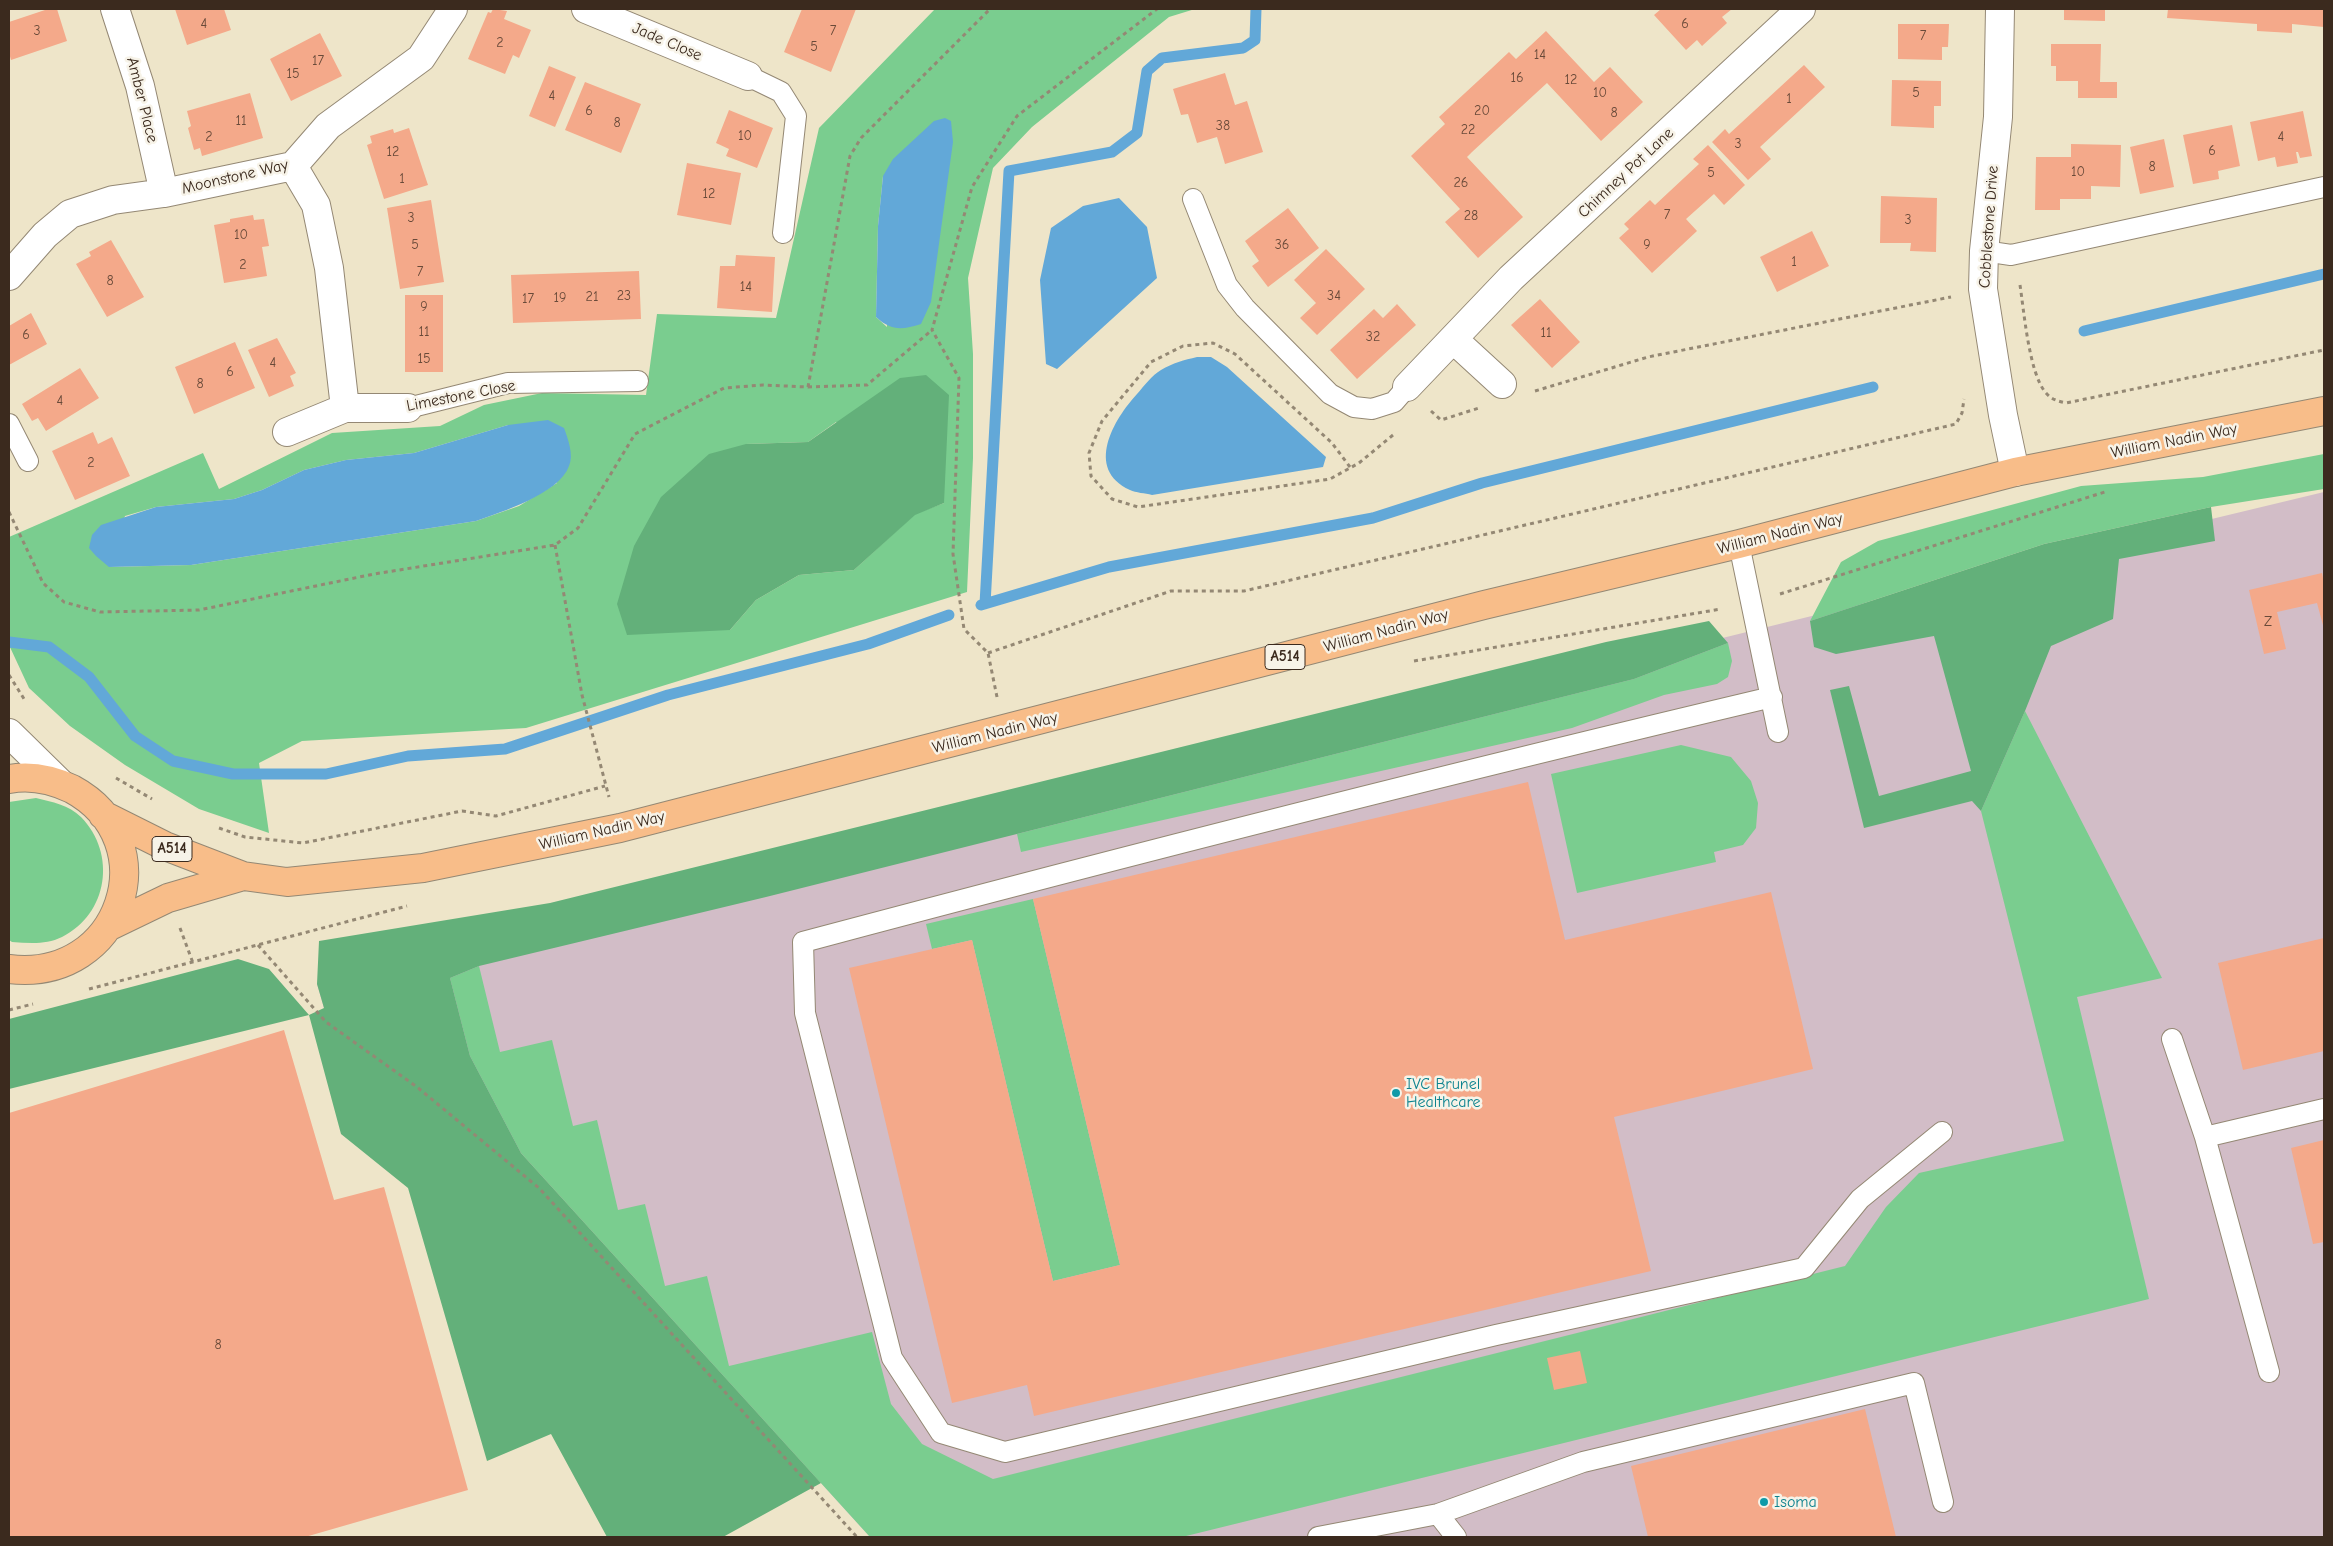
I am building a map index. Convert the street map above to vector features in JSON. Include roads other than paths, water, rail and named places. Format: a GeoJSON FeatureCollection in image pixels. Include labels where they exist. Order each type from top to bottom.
{"type":"FeatureCollection","features":[{"type":"Feature","properties":{"kind":"main road","name":"William Nadin Way"},"geometry":{"type":"LineString","coordinates":[[103,815],[165,846],[243,876],[287,882],[423,868],[620,828],[1004,731],[1484,606],[1739,544],[2015,472],[2324,411]]}},
{"type":"Feature","properties":{"kind":"main road","name":"A514"},"geometry":{"type":"LineString","coordinates":[[9,779],[36,778],[60,783],[84,796],[103,815],[117,838],[124,864],[123,892],[110,926],[100,939],[80,956],[56,968],[30,972],[9,970]]}},
{"type":"Feature","properties":{"kind":"main road","name":"William Nadin Way"},"geometry":{"type":"LineString","coordinates":[[110,926],[168,898],[243,876]]}},
{"type":"Feature","properties":{"kind":"street","name":"Amber Place"},"geometry":{"type":"LineString","coordinates":[[115,9],[140,86],[164,193]]}},
{"type":"Feature","properties":{"kind":"street","name":"Moonstone Way"},"geometry":{"type":"LineString","coordinates":[[9,276],[45,235],[70,214],[113,200],[164,193],[293,166],[328,126],[421,58],[453,9]]}},
{"type":"Feature","properties":{"kind":"street","name":"Jade Close"},"geometry":{"type":"LineString","coordinates":[[586,9],[748,76]]}},
{"type":"Feature","properties":{"kind":"street","name":"Chimney Pot Lane"},"geometry":{"type":"LineString","coordinates":[[1407,387],[1454,340],[1511,278],[1801,9]]}},
{"type":"Feature","properties":{"kind":"street","name":"Cobblestone Drive"},"geometry":{"type":"LineString","coordinates":[[2000,9],[1998,117],[1984,251],[1983,289],[2003,415],[2015,472]]}},
{"type":"Feature","properties":{"kind":"street"},"geometry":{"type":"LineString","coordinates":[[293,166],[316,204],[329,268],[345,408]]}},
{"type":"Feature","properties":{"kind":"street"},"geometry":{"type":"LineString","coordinates":[[1454,340],[1502,384]]}},
{"type":"Feature","properties":{"kind":"street","name":"Limestone Close"},"geometry":{"type":"LineString","coordinates":[[288,432],[345,408],[408,408]]}},
{"type":"Feature","properties":{"kind":"street"},"geometry":{"type":"LineString","coordinates":[[9,733],[60,783]]}},
{"type":"Feature","properties":{"kind":"lane"},"geometry":{"type":"LineString","coordinates":[[748,76],[781,92],[796,116],[783,233]]}},
{"type":"Feature","properties":{"kind":"lane"},"geometry":{"type":"LineString","coordinates":[[1984,251],[2011,255],[2324,187]]}},
{"type":"Feature","properties":{"kind":"lane"},"geometry":{"type":"LineString","coordinates":[[1193,200],[1226,285],[1245,308],[1330,394],[1354,407],[1372,409],[1394,402],[1407,387]]}},
{"type":"Feature","properties":{"kind":"lane","name":"Limestone Close"},"geometry":{"type":"LineString","coordinates":[[408,408],[508,383],[638,381]]}},
{"type":"Feature","properties":{"kind":"lane"},"geometry":{"type":"LineString","coordinates":[[9,424],[28,461]]}},
{"type":"Feature","properties":{"kind":"lane"},"geometry":{"type":"LineString","coordinates":[[1739,544],[1778,732]]}},
{"type":"Feature","properties":{"kind":"lane"},"geometry":{"type":"LineString","coordinates":[[1772,697],[1480,766],[1030,881],[803,942],[805,1014],[892,1358],[941,1433],[1005,1452],[1496,1336],[1804,1268],[1860,1199],[1942,1132]]}},
{"type":"Feature","properties":{"kind":"lane"},"geometry":{"type":"LineString","coordinates":[[2172,1039],[2205,1137],[2269,1372]]}},
{"type":"Feature","properties":{"kind":"lane"},"geometry":{"type":"LineString","coordinates":[[2205,1137],[2324,1109]]}},
{"type":"Feature","properties":{"kind":"lane"},"geometry":{"type":"LineString","coordinates":[[1318,1537],[1438,1514],[1583,1462],[1914,1383],[1943,1502]]}},
{"type":"Feature","properties":{"kind":"lane"},"geometry":{"type":"LineString","coordinates":[[1438,1514],[1456,1537]]}},
{"type":"Feature","properties":{"kind":"water"},"geometry":{"type":"Polygon","coordinates":[[[945,118],[951,121],[953,142],[931,302],[921,324],[902,328],[892,327],[881,322],[876,317],[878,226],[883,176],[893,159],[934,121],[945,118]]]}},
{"type":"Feature","properties":{"kind":"water"},"geometry":{"type":"Polygon","coordinates":[[[1119,198],[1147,227],[1157,278],[1057,369],[1046,364],[1040,280],[1051,228],[1083,206],[1119,198]]]}},
{"type":"Feature","properties":{"kind":"water"},"geometry":{"type":"Polygon","coordinates":[[[1197,357],[1211,357],[1227,367],[1326,457],[1323,467],[1152,495],[1132,491],[1116,481],[1108,470],[1106,457],[1108,443],[1128,404],[1158,372],[1174,364],[1197,357]]]}},
{"type":"Feature","properties":{"kind":"water"},"geometry":{"type":"Polygon","coordinates":[[[548,420],[564,428],[569,442],[570,462],[563,476],[554,485],[528,501],[476,521],[191,565],[109,567],[89,548],[92,535],[101,525],[156,507],[234,499],[262,490],[304,470],[346,460],[414,453],[508,425],[548,420]]]}},
{"type":"Feature","properties":{"kind":"waterway"},"geometry":{"type":"LineString","coordinates":[[985,604],[1009,171],[1112,152],[1137,133],[1147,71],[1162,58],[1243,48],[1255,40],[1256,9]]}},
{"type":"Feature","properties":{"kind":"waterway"},"geometry":{"type":"LineString","coordinates":[[2084,331],[2324,274]]}},
{"type":"Feature","properties":{"kind":"waterway"},"geometry":{"type":"LineString","coordinates":[[981,605],[1109,567],[1373,518],[1482,483],[1873,387]]}},
{"type":"Feature","properties":{"kind":"waterway"},"geometry":{"type":"LineString","coordinates":[[9,642],[49,647],[89,677],[135,736],[173,761],[233,774],[326,774],[408,756],[505,749],[668,695],[868,644],[949,615]]}},
{"type":"Feature","properties":{"kind":"place","name":"IVC Brunel Healthcare"},"geometry":{"type":"Point","coordinates":[1396,1093]}},
{"type":"Feature","properties":{"kind":"place","name":"Isoma"},"geometry":{"type":"Point","coordinates":[1764,1502]}}]}
